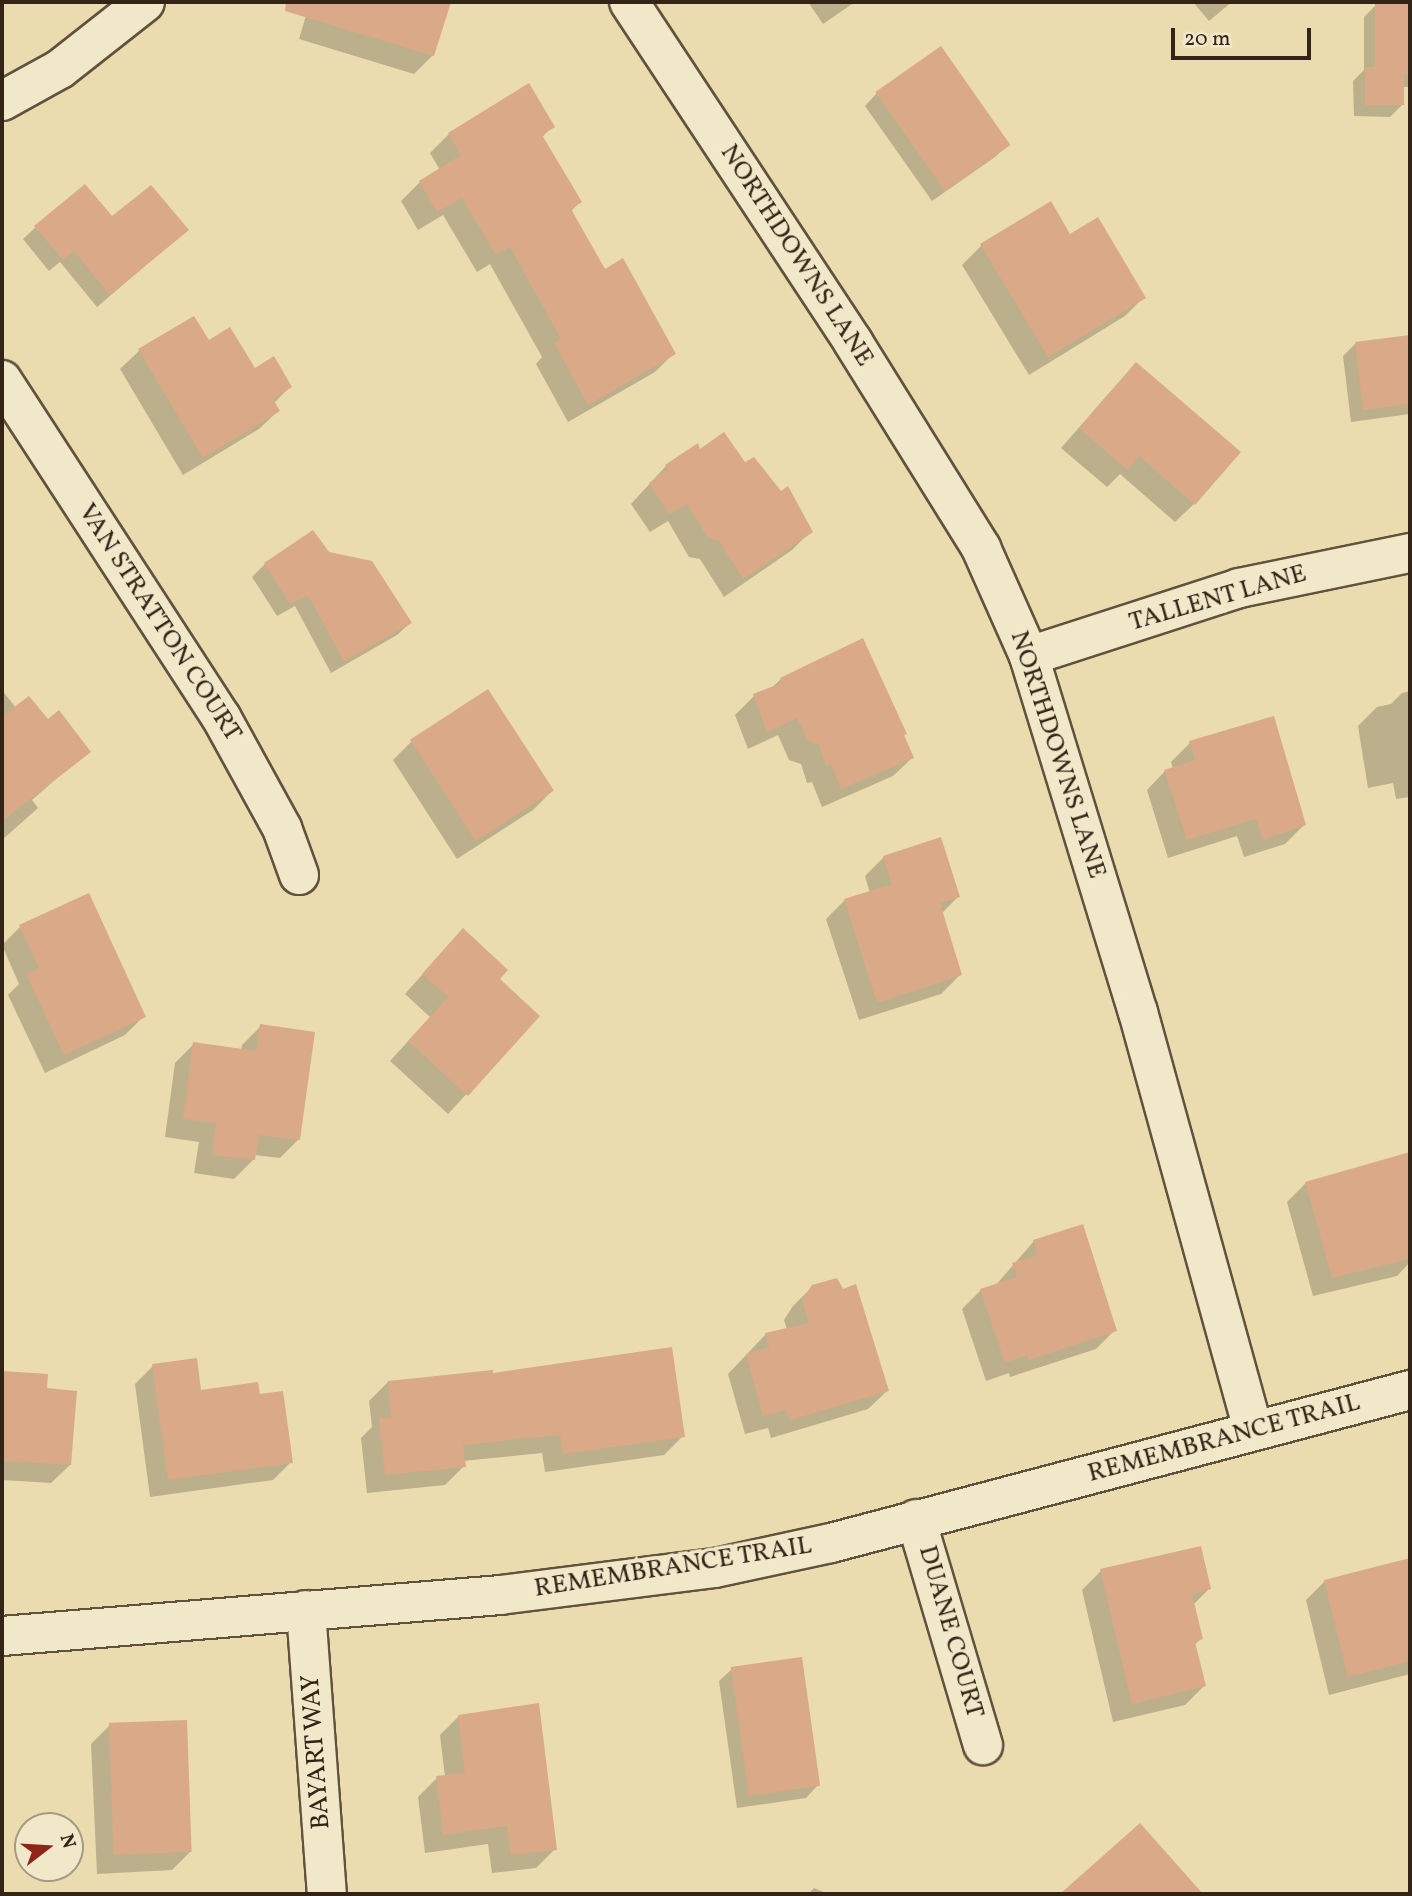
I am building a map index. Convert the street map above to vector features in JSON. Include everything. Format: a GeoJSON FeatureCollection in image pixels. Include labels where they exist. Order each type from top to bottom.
{"type":"FeatureCollection","features":[{"type":"Feature","properties":{"kind":"street"},"geometry":{"type":"LineString","coordinates":[[2,101],[60,69],[145,2]]}},
{"type":"Feature","properties":{"kind":"street","name":"NORTHDOWNS LANE"},"geometry":{"type":"LineString","coordinates":[[629,2],[853,342],[981,548],[1029,656],[1138,1012],[1253,1430]]}},
{"type":"Feature","properties":{"kind":"street","name":"VAN STRATTON COURT"},"geometry":{"type":"LineString","coordinates":[[2,380],[221,717],[282,828],[299,875]]}},
{"type":"Feature","properties":{"kind":"street","name":"TALLENT LANE"},"geometry":{"type":"LineString","coordinates":[[1029,656],[1240,588],[1410,553]]}},
{"type":"Feature","properties":{"kind":"street","name":"REMEMBRANCE TRAIL"},"geometry":{"type":"LineString","coordinates":[[2,1636],[500,1595],[715,1567],[831,1544],[916,1519],[1410,1390]]}},
{"type":"Feature","properties":{"kind":"street","name":"DUANE COURT"},"geometry":{"type":"LineString","coordinates":[[916,1519],[983,1745]]}},
{"type":"Feature","properties":{"kind":"street","name":"BAYART WAY"},"geometry":{"type":"LineString","coordinates":[[306,1610],[327,1894]]}},
{"type":"Feature","properties":{"kind":"building"},"geometry":{"type":"Polygon","coordinates":[[[286,2],[451,2],[434,56],[285,11],[286,2]]]}},
{"type":"Feature","properties":{"kind":"building"},"geometry":{"type":"Polygon","coordinates":[[[1375,3],[1410,3],[1410,75],[1404,75],[1404,105],[1365,105],[1365,67],[1375,67],[1375,3]]]}},
{"type":"Feature","properties":{"kind":"building"},"geometry":{"type":"Polygon","coordinates":[[[941,46],[1010,145],[945,191],[875,92],[941,46]]]}},
{"type":"Feature","properties":{"kind":"building"},"geometry":{"type":"Polygon","coordinates":[[[529,83],[555,127],[542,135],[582,202],[571,209],[605,269],[623,258],[676,354],[588,405],[554,343],[561,339],[510,247],[496,255],[462,198],[437,212],[419,181],[461,155],[448,133],[529,83]]]}},
{"type":"Feature","properties":{"kind":"building"},"geometry":{"type":"Polygon","coordinates":[[[85,184],[112,216],[151,185],[189,230],[110,295],[74,251],[63,260],[34,226],[85,184]]]}},
{"type":"Feature","properties":{"kind":"building"},"geometry":{"type":"Polygon","coordinates":[[[1051,201],[1070,234],[1098,217],[1146,298],[1048,357],[980,244],[1051,201]]]}},
{"type":"Feature","properties":{"kind":"building"},"geometry":{"type":"Polygon","coordinates":[[[194,316],[209,340],[230,327],[255,368],[274,356],[292,387],[273,399],[280,411],[203,458],[138,349],[194,316]]]}},
{"type":"Feature","properties":{"kind":"building"},"geometry":{"type":"Polygon","coordinates":[[[1410,335],[1410,404],[1363,410],[1355,342],[1410,335]]]}},
{"type":"Feature","properties":{"kind":"building"},"geometry":{"type":"Polygon","coordinates":[[[1136,362],[1241,452],[1195,505],[1139,456],[1127,470],[1079,428],[1136,362]]]}},
{"type":"Feature","properties":{"kind":"building"},"geometry":{"type":"Polygon","coordinates":[[[724,432],[745,462],[754,457],[781,491],[788,486],[813,532],[743,579],[719,541],[708,538],[687,504],[669,514],[649,483],[668,469],[665,465],[698,443],[700,449],[724,432]]]}},
{"type":"Feature","properties":{"kind":"building"},"geometry":{"type":"Polygon","coordinates":[[[313,530],[329,552],[372,561],[412,623],[344,661],[308,595],[290,604],[264,563],[313,530]]]}},
{"type":"Feature","properties":{"kind":"building"},"geometry":{"type":"Polygon","coordinates":[[[863,638],[907,734],[904,735],[914,758],[841,789],[831,764],[826,766],[819,745],[808,741],[797,718],[767,732],[753,694],[782,683],[780,678],[863,638]]]}},
{"type":"Feature","properties":{"kind":"building"},"geometry":{"type":"Polygon","coordinates":[[[488,689],[554,790],[476,841],[410,740],[488,689]]]}},
{"type":"Feature","properties":{"kind":"building"},"geometry":{"type":"Polygon","coordinates":[[[29,696],[48,719],[59,710],[91,752],[2,821],[2,716],[29,696]]]}},
{"type":"Feature","properties":{"kind":"building"},"geometry":{"type":"Polygon","coordinates":[[[1274,716],[1306,825],[1263,840],[1256,819],[1187,840],[1164,770],[1195,760],[1189,741],[1274,716]]]}},
{"type":"Feature","properties":{"kind":"building"},"geometry":{"type":"Polygon","coordinates":[[[941,837],[960,897],[940,903],[962,975],[877,1003],[844,899],[892,884],[883,856],[941,837]]]}},
{"type":"Feature","properties":{"kind":"building"},"geometry":{"type":"Polygon","coordinates":[[[89,893],[146,1017],[64,1055],[26,974],[39,968],[19,925],[89,893]]]}},
{"type":"Feature","properties":{"kind":"building"},"geometry":{"type":"Polygon","coordinates":[[[463,928],[508,970],[500,979],[540,1016],[468,1096],[408,1041],[448,997],[422,974],[463,928]]]}},
{"type":"Feature","properties":{"kind":"building"},"geometry":{"type":"Polygon","coordinates":[[[260,1024],[315,1032],[300,1140],[259,1135],[255,1160],[212,1155],[216,1123],[183,1119],[193,1042],[256,1051],[260,1024]]]}},
{"type":"Feature","properties":{"kind":"building"},"geometry":{"type":"Polygon","coordinates":[[[1410,1152],[1410,1259],[1332,1278],[1305,1182],[1410,1152]]]}},
{"type":"Feature","properties":{"kind":"building"},"geometry":{"type":"Polygon","coordinates":[[[1083,1224],[1117,1331],[1029,1360],[1027,1355],[1005,1363],[980,1289],[1017,1277],[1012,1263],[1038,1255],[1033,1240],[1083,1224]]]}},
{"type":"Feature","properties":{"kind":"building"},"geometry":{"type":"Polygon","coordinates":[[[837,1278],[843,1289],[856,1284],[889,1391],[790,1420],[786,1410],[763,1416],[746,1354],[769,1347],[765,1333],[809,1323],[802,1300],[812,1285],[837,1278]]]}},
{"type":"Feature","properties":{"kind":"building"},"geometry":{"type":"Polygon","coordinates":[[[672,1347],[685,1437],[563,1454],[560,1435],[463,1445],[466,1467],[385,1475],[379,1418],[391,1417],[388,1381],[493,1370],[493,1373],[672,1347]]]}},
{"type":"Feature","properties":{"kind":"building"},"geometry":{"type":"Polygon","coordinates":[[[197,1358],[201,1390],[258,1382],[260,1394],[283,1391],[293,1463],[168,1480],[152,1364],[197,1358]]]}},
{"type":"Feature","properties":{"kind":"building"},"geometry":{"type":"Polygon","coordinates":[[[2,1371],[48,1374],[47,1388],[77,1391],[71,1465],[2,1461],[2,1371]]]}},
{"type":"Feature","properties":{"kind":"building"},"geometry":{"type":"Polygon","coordinates":[[[1201,1546],[1211,1589],[1192,1594],[1203,1639],[1195,1642],[1206,1686],[1132,1704],[1100,1569],[1201,1546]]]}},
{"type":"Feature","properties":{"kind":"building"},"geometry":{"type":"Polygon","coordinates":[[[1410,1558],[1410,1661],[1348,1677],[1324,1580],[1410,1558]]]}},
{"type":"Feature","properties":{"kind":"building"},"geometry":{"type":"Polygon","coordinates":[[[802,1657],[820,1786],[749,1796],[731,1667],[802,1657]]]}},
{"type":"Feature","properties":{"kind":"building"},"geometry":{"type":"Polygon","coordinates":[[[539,1703],[557,1850],[511,1855],[507,1826],[443,1835],[436,1776],[465,1773],[458,1715],[539,1703]]]}},
{"type":"Feature","properties":{"kind":"building"},"geometry":{"type":"Polygon","coordinates":[[[187,1720],[192,1852],[114,1855],[109,1723],[187,1720]]]}},
{"type":"Feature","properties":{"kind":"building"},"geometry":{"type":"Polygon","coordinates":[[[1140,1823],[1203,1894],[1060,1894],[1140,1823]]]}}]}
